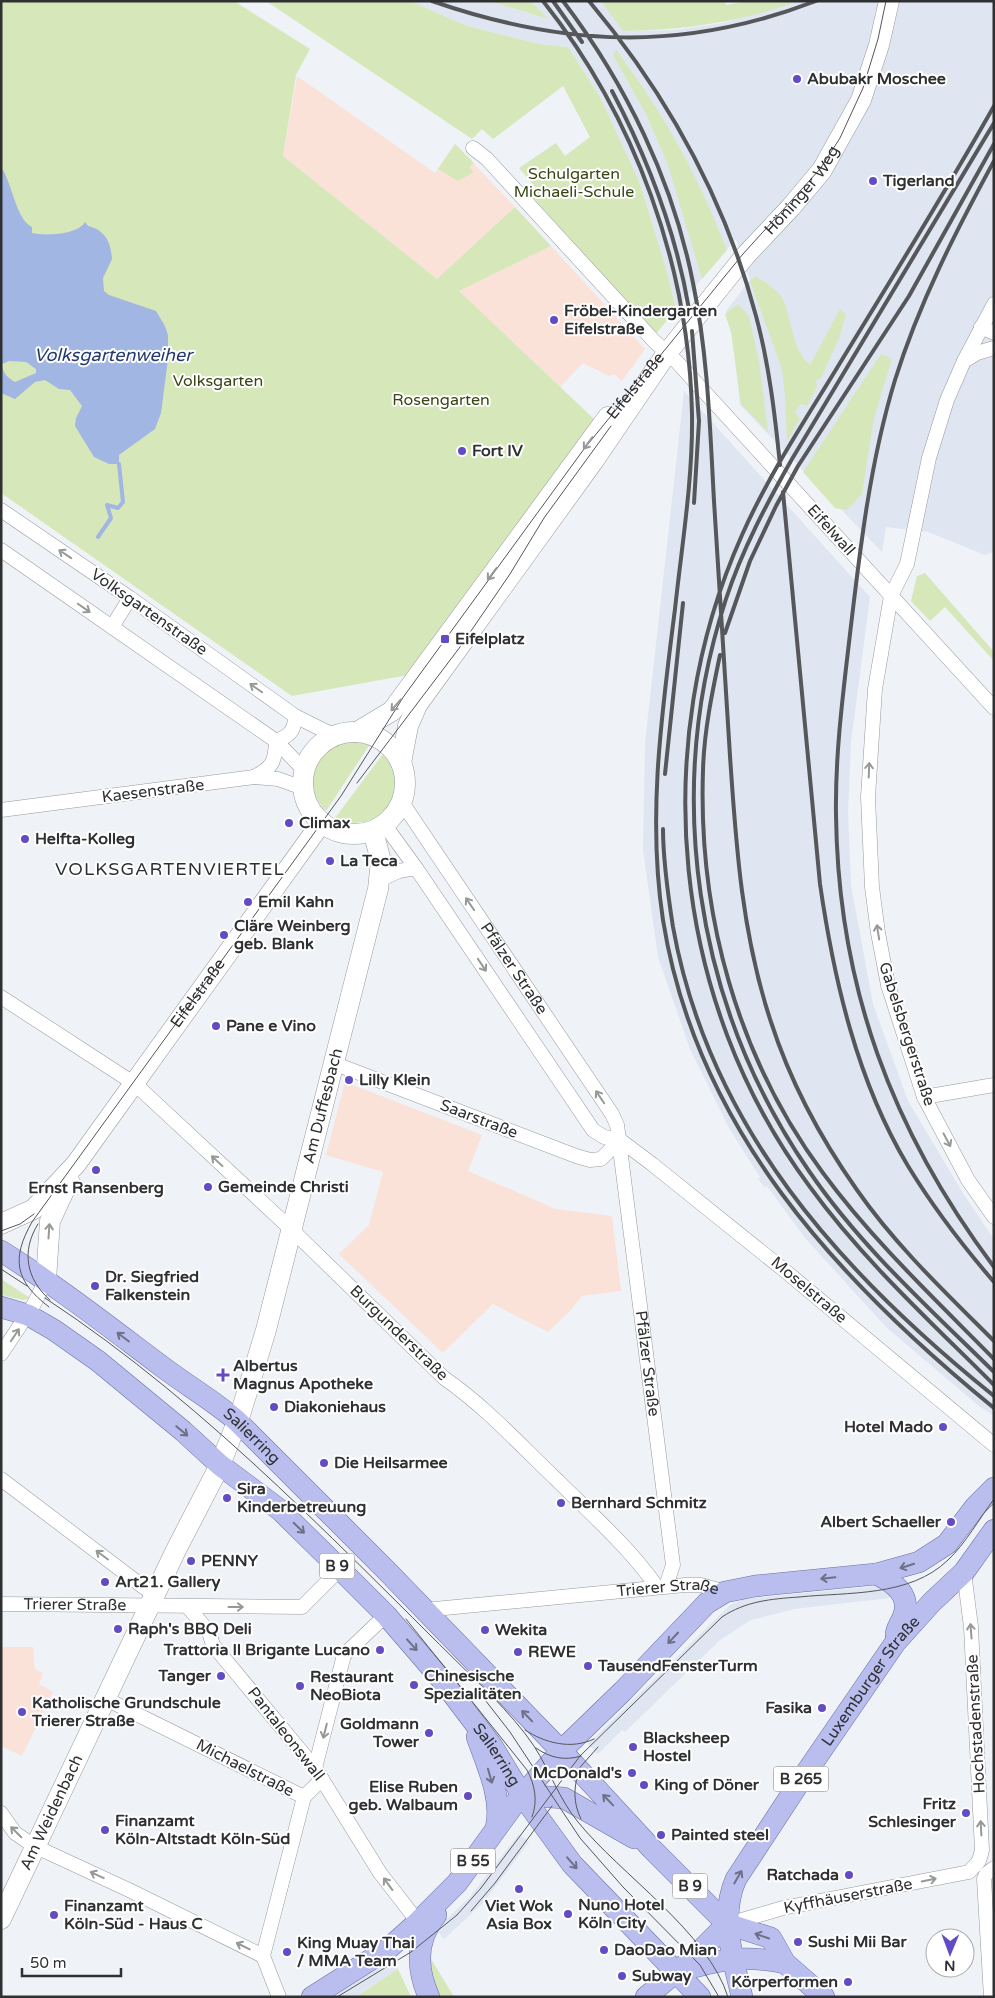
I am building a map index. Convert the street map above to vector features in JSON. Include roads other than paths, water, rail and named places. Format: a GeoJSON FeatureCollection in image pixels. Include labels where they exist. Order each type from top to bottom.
{"type":"FeatureCollection","features":[{"type":"Feature","properties":{"kind":"main road","name":"B 9"},"geometry":{"type":"LineString","coordinates":[[1,1251],[46,1280]]}},
{"type":"Feature","properties":{"kind":"main road","name":"Salierring"},"geometry":{"type":"LineString","coordinates":[[46,1280],[162,1367],[217,1403],[237,1421],[561,1751]]}},
{"type":"Feature","properties":{"kind":"main road","name":"B 9"},"geometry":{"type":"LineString","coordinates":[[1,1307],[28,1315]]}},
{"type":"Feature","properties":{"kind":"main road","name":"Salierring"},"geometry":{"type":"LineString","coordinates":[[28,1315],[54,1330],[98,1361],[220,1465],[280,1510],[386,1615],[435,1670],[492,1746],[522,1795]]}},
{"type":"Feature","properties":{"kind":"main road","name":"Trierer Straße"},"geometry":{"type":"LineString","coordinates":[[725,1592],[755,1586],[876,1574],[900,1569],[936,1553],[947,1544],[975,1507],[994,1488]]}},
{"type":"Feature","properties":{"kind":"main road","name":"Luxemburger Straße"},"geometry":{"type":"LineString","coordinates":[[741,1993],[732,1957],[727,1924],[731,1890],[736,1879],[804,1775],[895,1643],[932,1602],[964,1572],[994,1530]]}},
{"type":"Feature","properties":{"kind":"main road"},"geometry":{"type":"LineString","coordinates":[[876,1574],[894,1584],[902,1593],[904,1614],[896,1632],[895,1643]]}},
{"type":"Feature","properties":{"kind":"main road"},"geometry":{"type":"LineString","coordinates":[[522,1795],[561,1751],[623,1691],[708,1603],[725,1592]]}},
{"type":"Feature","properties":{"kind":"main road","name":"B 55"},"geometry":{"type":"LineString","coordinates":[[469,1714],[496,1795],[499,1817],[496,1828]]}},
{"type":"Feature","properties":{"kind":"main road","name":"B 9"},"geometry":{"type":"LineString","coordinates":[[561,1751],[652,1849],[727,1924]]}},
{"type":"Feature","properties":{"kind":"main road","name":"B 9"},"geometry":{"type":"LineString","coordinates":[[522,1795],[572,1864],[700,1997]]}},
{"type":"Feature","properties":{"kind":"main road"},"geometry":{"type":"LineString","coordinates":[[522,1795],[552,1796],[576,1804]]}},
{"type":"Feature","properties":{"kind":"main road","name":"B 55"},"geometry":{"type":"LineString","coordinates":[[312,1997],[389,1948],[418,1922],[456,1883],[522,1795]]}},
{"type":"Feature","properties":{"kind":"main road"},"geometry":{"type":"LineString","coordinates":[[553,1838],[551,1826],[554,1810],[564,1804],[576,1804]]}},
{"type":"Feature","properties":{"kind":"main road","name":"B 9"},"geometry":{"type":"LineString","coordinates":[[576,1804],[652,1849]]}},
{"type":"Feature","properties":{"kind":"main road"},"geometry":{"type":"LineString","coordinates":[[429,1997],[421,1975],[420,1964],[423,1937],[427,1926],[444,1905],[456,1883]]}},
{"type":"Feature","properties":{"kind":"main road"},"geometry":{"type":"LineString","coordinates":[[646,1997],[676,1972],[727,1924],[770,1938],[785,1963],[824,1997]]}},
{"type":"Feature","properties":{"kind":"main road"},"geometry":{"type":"LineString","coordinates":[[676,1972],[732,1957],[756,1957],[785,1963]]}},
{"type":"Feature","properties":{"kind":"street","name":"Höninger Weg"},"geometry":{"type":"LineString","coordinates":[[667,353],[745,256],[810,185],[832,155],[866,87],[879,45],[889,1]]}},
{"type":"Feature","properties":{"kind":"street","name":"Eifelwall"},"geometry":{"type":"LineString","coordinates":[[473,148],[487,159],[994,708]]}},
{"type":"Feature","properties":{"kind":"street","name":"Gabelsbergerstraße"},"geometry":{"type":"LineString","coordinates":[[992,310],[981,327],[947,400],[929,458],[907,564],[891,596],[874,698],[870,753],[869,842],[878,933],[888,985],[924,1097],[968,1180],[994,1217]]}},
{"type":"Feature","properties":{"kind":"street"},"geometry":{"type":"LineString","coordinates":[[981,327],[994,333]]}},
{"type":"Feature","properties":{"kind":"street"},"geometry":{"type":"LineString","coordinates":[[964,361],[977,353],[994,348]]}},
{"type":"Feature","properties":{"kind":"street","name":"Eifelstraße"},"geometry":{"type":"LineString","coordinates":[[357,732],[392,710],[616,407],[640,378],[667,353]]}},
{"type":"Feature","properties":{"kind":"street","name":"Eifelstraße"},"geometry":{"type":"LineString","coordinates":[[400,763],[408,726],[417,705],[592,463],[667,353]]}},
{"type":"Feature","properties":{"kind":"street","name":"Volksgartenstraße"},"geometry":{"type":"LineString","coordinates":[[1,510],[130,598],[296,716],[335,736]]}},
{"type":"Feature","properties":{"kind":"street","name":"Volksgartenstraße"},"geometry":{"type":"LineString","coordinates":[[1,550],[276,741],[304,779]]}},
{"type":"Feature","properties":{"kind":"street"},"geometry":{"type":"LineString","coordinates":[[112,627],[130,598]]}},
{"type":"Feature","properties":{"kind":"street"},"geometry":{"type":"LineString","coordinates":[[254,777],[268,770],[275,758],[276,741],[288,736],[296,725],[296,716]]}},
{"type":"Feature","properties":{"kind":"street"},"geometry":{"type":"LineString","coordinates":[[357,732],[382,740],[391,747],[400,763],[405,786],[401,802],[379,828],[348,833],[334,829],[322,822],[313,813],[304,779],[310,756],[319,745],[335,736],[357,732]]}},
{"type":"Feature","properties":{"kind":"street","name":"Kaesenstraße"},"geometry":{"type":"LineString","coordinates":[[1,810],[254,777],[304,779]]}},
{"type":"Feature","properties":{"kind":"street","name":"Pfälzer Straße"},"geometry":{"type":"LineString","coordinates":[[401,802],[612,1114],[620,1140],[672,1565],[662,1587]]}},
{"type":"Feature","properties":{"kind":"street","name":"Eifelstraße"},"geometry":{"type":"LineString","coordinates":[[1,1224],[34,1209],[76,1164],[322,822]]}},
{"type":"Feature","properties":{"kind":"street","name":"Pfälzer Straße"},"geometry":{"type":"LineString","coordinates":[[379,828],[416,868],[593,1130],[604,1137],[620,1140]]}},
{"type":"Feature","properties":{"kind":"street","name":"Am Duffesbach"},"geometry":{"type":"LineString","coordinates":[[220,1465],[237,1421],[266,1330],[292,1230],[379,880],[381,861],[379,828]]}},
{"type":"Feature","properties":{"kind":"street"},"geometry":{"type":"LineString","coordinates":[[379,880],[399,870],[416,868]]}},
{"type":"Feature","properties":{"kind":"street","name":"Burgunderstraße"},"geometry":{"type":"LineString","coordinates":[[1,997],[135,1084],[292,1230],[444,1378],[460,1390],[516,1441],[638,1560],[662,1587]]}},
{"type":"Feature","properties":{"kind":"street","name":"Saarstraße"},"geometry":{"type":"LineString","coordinates":[[333,1063],[590,1160],[601,1159],[620,1140]]}},
{"type":"Feature","properties":{"kind":"street"},"geometry":{"type":"LineString","coordinates":[[924,1097],[994,1085]]}},
{"type":"Feature","properties":{"kind":"street","name":"Moselstraße"},"geometry":{"type":"LineString","coordinates":[[620,1140],[784,1270],[994,1445]]}},
{"type":"Feature","properties":{"kind":"street","name":"Eifelstraße"},"geometry":{"type":"LineString","coordinates":[[46,1280],[50,1221],[76,1164]]}},
{"type":"Feature","properties":{"kind":"street"},"geometry":{"type":"LineString","coordinates":[[1,1354],[28,1315],[46,1280]]}},
{"type":"Feature","properties":{"kind":"street","name":"Am Weidenbach"},"geometry":{"type":"LineString","coordinates":[[1,1919],[152,1600],[220,1465]]}},
{"type":"Feature","properties":{"kind":"street"},"geometry":{"type":"LineString","coordinates":[[1,1479],[152,1600],[188,1607],[302,1607],[340,1569]]}},
{"type":"Feature","properties":{"kind":"street","name":"Hochstadenstraße"},"geometry":{"type":"LineString","coordinates":[[964,1572],[971,1627],[982,1850],[979,1861],[969,1872]]}},
{"type":"Feature","properties":{"kind":"street","name":"Trierer Straße"},"geometry":{"type":"LineString","coordinates":[[424,1610],[662,1587],[701,1585],[725,1592]]}},
{"type":"Feature","properties":{"kind":"street","name":"Trierer Straße"},"geometry":{"type":"LineString","coordinates":[[1,1604],[152,1600]]}},
{"type":"Feature","properties":{"kind":"street","name":"Pantaleonswall"},"geometry":{"type":"LineString","coordinates":[[188,1607],[209,1632],[213,1645],[319,1774],[380,1873],[418,1922]]}},
{"type":"Feature","properties":{"kind":"street"},"geometry":{"type":"LineString","coordinates":[[279,1997],[263,1956],[304,1797],[319,1774],[344,1655],[386,1615]]}},
{"type":"Feature","properties":{"kind":"street","name":"Michaelstraße"},"geometry":{"type":"LineString","coordinates":[[106,1699],[304,1797]]}},
{"type":"Feature","properties":{"kind":"street"},"geometry":{"type":"LineString","coordinates":[[1,1813],[15,1832],[34,1846],[263,1956]]}},
{"type":"Feature","properties":{"kind":"street"},"geometry":{"type":"LineString","coordinates":[[991,1997],[984,1879],[986,1874],[993,1868]]}},
{"type":"Feature","properties":{"kind":"street","name":"Kyffhäuserstraße"},"geometry":{"type":"LineString","coordinates":[[727,1924],[783,1908],[969,1872]]}},
{"type":"Feature","properties":{"kind":"water","name":"Volksgartenweiher"},"geometry":{"type":"Polygon","coordinates":[[[1,167],[22,217],[32,227],[32,233],[60,234],[75,230],[85,222],[88,226],[99,230],[103,234],[110,247],[112,259],[103,278],[104,291],[109,295],[156,311],[168,335],[168,359],[161,413],[155,429],[119,455],[119,464],[109,464],[94,457],[75,426],[76,418],[82,406],[70,390],[59,389],[45,380],[35,382],[15,399],[1,393],[1,167]],[[9,361],[2,364],[4,373],[15,382],[36,373],[36,369],[26,362],[9,361]]]}},
{"type":"Feature","properties":{"kind":"waterway"},"geometry":{"type":"LineString","coordinates":[[98,537],[111,518],[107,505],[118,508],[123,502],[119,464]]}},
{"type":"Feature","properties":{"kind":"tram line"},"geometry":{"type":"LineString","coordinates":[[49,1307],[29,1288],[20,1269],[21,1247],[32,1222],[341,796],[404,696],[584,449],[743,254],[820,169],[840,138],[863,88],[878,39],[886,1]]}},
{"type":"Feature","properties":{"kind":"tram line"},"geometry":{"type":"LineString","coordinates":[[357,783],[460,647],[510,574],[544,518],[611,426]]}},
{"type":"Feature","properties":{"kind":"tram line"},"geometry":{"type":"LineString","coordinates":[[1,1231],[20,1224],[34,1214]]}},
{"type":"Feature","properties":{"kind":"tram line"},"geometry":{"type":"LineString","coordinates":[[38,1224],[29,1244],[29,1264],[31,1274],[36,1283],[50,1300]]}},
{"type":"Feature","properties":{"kind":"tram line"},"geometry":{"type":"LineString","coordinates":[[1,1269],[27,1286]]}},
{"type":"Feature","properties":{"kind":"tram line"},"geometry":{"type":"LineString","coordinates":[[45,1298],[107,1341],[166,1387],[223,1436],[333,1538],[493,1697],[534,1746],[565,1804],[578,1822],[683,1927],[718,1973],[728,1997]]}},
{"type":"Feature","properties":{"kind":"tram line"},"geometry":{"type":"LineString","coordinates":[[337,1997],[411,1952],[457,1915],[481,1888],[580,1756],[722,1617],[740,1607],[759,1602],[858,1593],[897,1587],[916,1581],[933,1572],[955,1553],[967,1539],[994,1499]]}},
{"type":"Feature","properties":{"kind":"tram line"},"geometry":{"type":"LineString","coordinates":[[406,1619],[527,1770],[535,1793],[532,1817]]}},
{"type":"Feature","properties":{"kind":"tram line"},"geometry":{"type":"LineString","coordinates":[[482,1696],[510,1732],[580,1838],[623,1887],[700,1965],[719,1997]]}},
{"type":"Feature","properties":{"kind":"tram line"},"geometry":{"type":"LineString","coordinates":[[525,1730],[558,1744],[576,1744],[594,1739]]}},
{"type":"Feature","properties":{"kind":"tram line"},"geometry":{"type":"LineString","coordinates":[[575,1773],[598,1747]]}},
{"type":"Feature","properties":{"kind":"tram line"},"geometry":{"type":"LineString","coordinates":[[536,1748],[558,1758],[581,1756]]}},
{"type":"Feature","properties":{"kind":"tram line"},"geometry":{"type":"LineString","coordinates":[[580,1769],[575,1794],[576,1807],[581,1819]]}},
{"type":"Feature","properties":{"kind":"tram line"},"geometry":{"type":"LineString","coordinates":[[471,1911],[495,1883],[552,1806]]}},
{"type":"Feature","properties":{"kind":"railway"},"geometry":{"type":"LineString","coordinates":[[432,1],[529,28],[577,35],[624,37],[671,36],[719,29],[767,18],[816,1]]}},
{"type":"Feature","properties":{"kind":"railway"},"geometry":{"type":"LineString","coordinates":[[543,1],[576,46],[605,94],[630,143],[651,195],[668,248],[689,358],[692,414],[691,463],[665,686],[656,803],[658,881],[663,920],[680,995],[707,1066],[741,1132],[782,1194],[829,1252],[881,1307],[936,1359],[994,1408]]}},
{"type":"Feature","properties":{"kind":"railway"},"geometry":{"type":"LineString","coordinates":[[553,1],[582,42]]}},
{"type":"Feature","properties":{"kind":"railway"},"geometry":{"type":"LineString","coordinates":[[563,1],[607,66],[627,100],[644,135],[660,171],[673,208],[693,283],[702,337],[708,392],[738,857],[753,956],[771,1022],[797,1088],[831,1151],[857,1190],[905,1250],[994,1341]]}},
{"type":"Feature","properties":{"kind":"railway"},"geometry":{"type":"LineString","coordinates":[[589,1],[617,36],[668,110],[690,149],[728,230],[743,273],[765,352],[780,465]]}},
{"type":"Feature","properties":{"kind":"railway"},"geometry":{"type":"LineString","coordinates":[[612,91],[649,170],[659,197],[677,252],[689,309]]}},
{"type":"Feature","properties":{"kind":"railway"},"geometry":{"type":"LineString","coordinates":[[994,106],[957,171],[788,447],[742,535],[712,616],[693,699],[686,785],[689,870],[703,954],[728,1036],[763,1114],[810,1187],[852,1240],[994,1385]]}},
{"type":"Feature","properties":{"kind":"railway"},"geometry":{"type":"LineString","coordinates":[[994,123],[792,459],[747,545],[726,599],[707,672],[696,746],[694,820],[701,894],[716,967],[739,1038],[770,1106],[809,1171],[850,1225],[896,1276],[994,1372]]}},
{"type":"Feature","properties":{"kind":"railway"},"geometry":{"type":"LineString","coordinates":[[725,633],[750,561],[776,506],[798,466],[909,296],[994,144]]}},
{"type":"Feature","properties":{"kind":"railway"},"geometry":{"type":"LineString","coordinates":[[994,161],[952,241],[927,295],[905,351],[886,411],[872,474],[858,570],[840,724],[836,815],[839,878],[847,939],[860,997],[878,1054],[900,1109],[927,1163],[958,1216],[994,1267]]}},
{"type":"Feature","properties":{"kind":"railway"},"geometry":{"type":"LineString","coordinates":[[692,331],[699,421],[694,503]]}},
{"type":"Feature","properties":{"kind":"railway"},"geometry":{"type":"LineString","coordinates":[[783,492],[820,884],[832,957],[850,1029],[861,1065],[875,1100],[908,1166],[948,1226],[994,1282]]}},
{"type":"Feature","properties":{"kind":"railway"},"geometry":{"type":"LineString","coordinates":[[665,774],[683,603]]}},
{"type":"Feature","properties":{"kind":"railway"},"geometry":{"type":"LineString","coordinates":[[720,655],[705,741],[703,824],[716,930],[729,982],[746,1032],[767,1081],[793,1128],[823,1173],[884,1246],[994,1359]]}},
{"type":"Feature","properties":{"kind":"railway"},"geometry":{"type":"LineString","coordinates":[[663,829],[665,866],[673,927],[691,999],[717,1067],[750,1131],[789,1190],[834,1246],[884,1299],[937,1348],[994,1396]]}},
{"type":"Feature","properties":{"kind":"place","name":"Abubakr Moschee"},"geometry":{"type":"Point","coordinates":[797,79]}},
{"type":"Feature","properties":{"kind":"place","name":"Tigerland"},"geometry":{"type":"Point","coordinates":[873,181]}},
{"type":"Feature","properties":{"kind":"place","name":"Fröbel-Kindergarten Eifelstraße"},"geometry":{"type":"Point","coordinates":[554,320]}},
{"type":"Feature","properties":{"kind":"place","name":"Fort IV"},"geometry":{"type":"Point","coordinates":[462,451]}},
{"type":"Feature","properties":{"kind":"place","name":"Eifelplatz"},"geometry":{"type":"Point","coordinates":[445,639]}},
{"type":"Feature","properties":{"kind":"place","name":"Climax"},"geometry":{"type":"Point","coordinates":[289,823]}},
{"type":"Feature","properties":{"kind":"place","name":"Helfta-Kolleg"},"geometry":{"type":"Point","coordinates":[25,839]}},
{"type":"Feature","properties":{"kind":"place","name":"La Teca"},"geometry":{"type":"Point","coordinates":[330,861]}},
{"type":"Feature","properties":{"kind":"place","name":"Emil Kahn"},"geometry":{"type":"Point","coordinates":[248,902]}},
{"type":"Feature","properties":{"kind":"place","name":"Cläre Weinberg geb. Blank"},"geometry":{"type":"Point","coordinates":[224,935]}},
{"type":"Feature","properties":{"kind":"place","name":"Pane e Vino"},"geometry":{"type":"Point","coordinates":[216,1026]}},
{"type":"Feature","properties":{"kind":"place","name":"Lilly Klein"},"geometry":{"type":"Point","coordinates":[349,1080]}},
{"type":"Feature","properties":{"kind":"place","name":"Ernst Ransenberg"},"geometry":{"type":"Point","coordinates":[96,1170]}},
{"type":"Feature","properties":{"kind":"place","name":"Gemeinde Christi"},"geometry":{"type":"Point","coordinates":[208,1187]}},
{"type":"Feature","properties":{"kind":"place","name":"Dr. Siegfried Falkenstein"},"geometry":{"type":"Point","coordinates":[95,1286]}},
{"type":"Feature","properties":{"kind":"place","name":"Albertus Magnus Apotheke"},"geometry":{"type":"Point","coordinates":[223,1375]}},
{"type":"Feature","properties":{"kind":"place","name":"Diakoniehaus"},"geometry":{"type":"Point","coordinates":[274,1407]}},
{"type":"Feature","properties":{"kind":"place","name":"Hotel Mado"},"geometry":{"type":"Point","coordinates":[943,1427]}},
{"type":"Feature","properties":{"kind":"place","name":"Die Heilsarmee"},"geometry":{"type":"Point","coordinates":[324,1463]}},
{"type":"Feature","properties":{"kind":"place","name":"Sira Kinderbetreuung"},"geometry":{"type":"Point","coordinates":[227,1498]}},
{"type":"Feature","properties":{"kind":"place","name":"Bernhard Schmitz"},"geometry":{"type":"Point","coordinates":[561,1503]}},
{"type":"Feature","properties":{"kind":"place","name":"Albert Schaeller"},"geometry":{"type":"Point","coordinates":[951,1522]}},
{"type":"Feature","properties":{"kind":"place","name":"PENNY"},"geometry":{"type":"Point","coordinates":[191,1561]}},
{"type":"Feature","properties":{"kind":"place","name":"Art21. Gallery"},"geometry":{"type":"Point","coordinates":[105,1582]}},
{"type":"Feature","properties":{"kind":"place","name":"Raph's BBQ Deli"},"geometry":{"type":"Point","coordinates":[118,1629]}},
{"type":"Feature","properties":{"kind":"place","name":"Wekita"},"geometry":{"type":"Point","coordinates":[485,1630]}},
{"type":"Feature","properties":{"kind":"place","name":"Trattoria Il Brigante Lucano"},"geometry":{"type":"Point","coordinates":[380,1650]}},
{"type":"Feature","properties":{"kind":"place","name":"REWE"},"geometry":{"type":"Point","coordinates":[518,1652]}},
{"type":"Feature","properties":{"kind":"place","name":"TausendFensterTurm"},"geometry":{"type":"Point","coordinates":[588,1666]}},
{"type":"Feature","properties":{"kind":"place","name":"Tanger"},"geometry":{"type":"Point","coordinates":[221,1676]}},
{"type":"Feature","properties":{"kind":"place","name":"Chinesische Spezialitäten"},"geometry":{"type":"Point","coordinates":[414,1685]}},
{"type":"Feature","properties":{"kind":"place","name":"Restaurant NeoBiota"},"geometry":{"type":"Point","coordinates":[300,1686]}},
{"type":"Feature","properties":{"kind":"place","name":"Fasika"},"geometry":{"type":"Point","coordinates":[822,1708]}},
{"type":"Feature","properties":{"kind":"place","name":"Katholische Grundschule Trierer Straße"},"geometry":{"type":"Point","coordinates":[22,1712]}},
{"type":"Feature","properties":{"kind":"place","name":"Goldmann Tower"},"geometry":{"type":"Point","coordinates":[429,1733]}},
{"type":"Feature","properties":{"kind":"place","name":"Blacksheep Hostel"},"geometry":{"type":"Point","coordinates":[633,1747]}},
{"type":"Feature","properties":{"kind":"place","name":"McDonald's"},"geometry":{"type":"Point","coordinates":[632,1773]}},
{"type":"Feature","properties":{"kind":"place","name":"King of Döner"},"geometry":{"type":"Point","coordinates":[644,1785]}},
{"type":"Feature","properties":{"kind":"place","name":"Elise Ruben geb. Walbaum"},"geometry":{"type":"Point","coordinates":[468,1796]}},
{"type":"Feature","properties":{"kind":"place","name":"Fritz Schlesinger"},"geometry":{"type":"Point","coordinates":[966,1813]}},
{"type":"Feature","properties":{"kind":"place","name":"Finanzamt Köln-Altstadt Köln-Süd"},"geometry":{"type":"Point","coordinates":[105,1830]}},
{"type":"Feature","properties":{"kind":"place","name":"Painted steel"},"geometry":{"type":"Point","coordinates":[661,1835]}},
{"type":"Feature","properties":{"kind":"place","name":"Ratchada"},"geometry":{"type":"Point","coordinates":[849,1875]}},
{"type":"Feature","properties":{"kind":"place","name":"Viet Wok Asia Box"},"geometry":{"type":"Point","coordinates":[519,1889]}},
{"type":"Feature","properties":{"kind":"place","name":"Nuno Hotel Köln City"},"geometry":{"type":"Point","coordinates":[568,1914]}},
{"type":"Feature","properties":{"kind":"place","name":"Finanzamt Köln-Süd - Haus C"},"geometry":{"type":"Point","coordinates":[54,1915]}},
{"type":"Feature","properties":{"kind":"place","name":"Sushi Mii Bar"},"geometry":{"type":"Point","coordinates":[798,1942]}},
{"type":"Feature","properties":{"kind":"place","name":"DaoDao Mian"},"geometry":{"type":"Point","coordinates":[604,1950]}},
{"type":"Feature","properties":{"kind":"place","name":"King Muay Thai / MMA Team"},"geometry":{"type":"Point","coordinates":[287,1952]}},
{"type":"Feature","properties":{"kind":"place","name":"Subway"},"geometry":{"type":"Point","coordinates":[622,1976]}},
{"type":"Feature","properties":{"kind":"place","name":"Körperformen"},"geometry":{"type":"Point","coordinates":[848,1982]}},
{"type":"Feature","properties":{"kind":"district","name":"VOLKSGARTENVIERTEL"},"geometry":{"type":"Point","coordinates":[170,869]}},
{"type":"Feature","properties":{"kind":"park label","name":"Schulgarten Michaeli-Schule"},"geometry":{"type":"Point","coordinates":[574,183]}},
{"type":"Feature","properties":{"kind":"park label","name":"Volksgarten"},"geometry":{"type":"Point","coordinates":[218,381]}},
{"type":"Feature","properties":{"kind":"park label","name":"Rosengarten"},"geometry":{"type":"Point","coordinates":[441,400]}}]}
